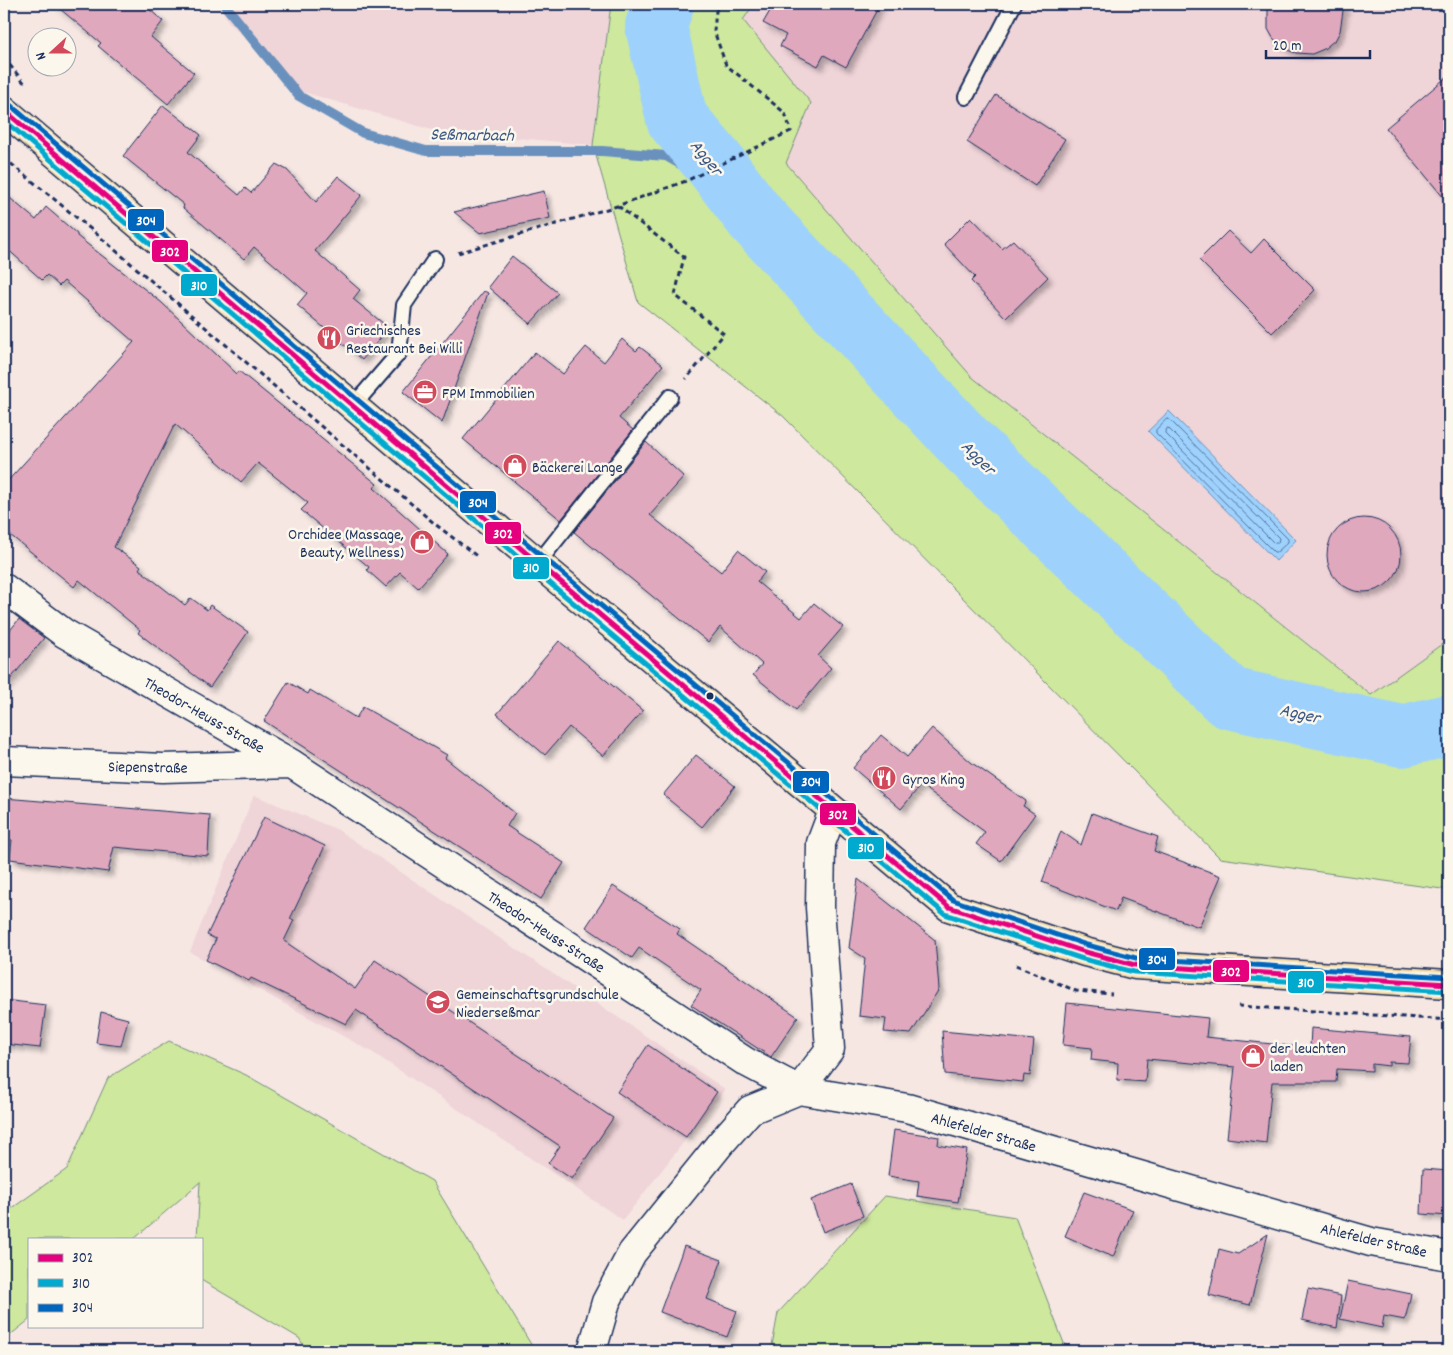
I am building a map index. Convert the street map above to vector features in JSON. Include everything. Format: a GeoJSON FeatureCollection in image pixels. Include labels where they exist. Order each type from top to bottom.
{"type":"FeatureCollection","features":[{"type":"Feature","properties":{"kind":"main road"},"geometry":{"type":"LineString","coordinates":[[4,110],[538,563],[949,907],[1085,952],[1135,965],[1449,984]]}},
{"type":"Feature","properties":{"kind":"street","name":"Theodor-Heuss-Straße"},"geometry":{"type":"LineString","coordinates":[[4,588],[64,633],[292,764],[746,1062],[799,1090]]}},
{"type":"Feature","properties":{"kind":"street","name":"Siepenstraße"},"geometry":{"type":"LineString","coordinates":[[4,761],[163,768],[292,764]]}},
{"type":"Feature","properties":{"kind":"street"},"geometry":{"type":"LineString","coordinates":[[592,1351],[606,1302],[632,1253],[750,1110],[799,1090],[830,1049],[820,907],[821,843],[833,811]]}},
{"type":"Feature","properties":{"kind":"street","name":"Ahlefelder Straße"},"geometry":{"type":"LineString","coordinates":[[799,1090],[907,1108],[1371,1242],[1449,1256]]}},
{"type":"Feature","properties":{"kind":"lane"},"geometry":{"type":"LineString","coordinates":[[966,97],[1014,4]]}},
{"type":"Feature","properties":{"kind":"lane"},"geometry":{"type":"LineString","coordinates":[[353,406],[399,353],[404,305],[436,259]]}},
{"type":"Feature","properties":{"kind":"lane"},"geometry":{"type":"LineString","coordinates":[[538,563],[670,397]]}},
{"type":"Feature","properties":{"kind":"path"},"geometry":{"type":"LineString","coordinates":[[436,259],[617,206],[686,181],[791,131],[785,112],[726,65],[714,31],[716,11],[720,4]]}},
{"type":"Feature","properties":{"kind":"path"},"geometry":{"type":"LineString","coordinates":[[4,158],[101,238],[434,524],[480,558]]}},
{"type":"Feature","properties":{"kind":"path"},"geometry":{"type":"LineString","coordinates":[[617,206],[684,257],[675,296],[724,334],[670,397]]}},
{"type":"Feature","properties":{"kind":"shaded area"},"geometry":{"type":"Polygon","coordinates":[[[219,4],[611,4],[593,145],[432,130],[300,91],[228,21],[219,4]]]}},
{"type":"Feature","properties":{"kind":"shaded area"},"geometry":{"type":"Polygon","coordinates":[[[754,4],[1449,4],[1449,639],[1372,695],[972,377],[786,163],[811,103],[743,20],[754,4]]]}},
{"type":"Feature","properties":{"kind":"shaded area","name":"Gemeinschaftsgrundschule Niederseßmar"},"geometry":{"type":"Polygon","coordinates":[[[254,795],[338,830],[725,1089],[623,1220],[372,1052],[190,952],[254,795]]]}},
{"type":"Feature","properties":{"kind":"green space"},"geometry":{"type":"Polygon","coordinates":[[[611,4],[754,4],[743,20],[811,103],[786,163],[972,377],[1371,695],[1449,639],[1449,890],[1220,858],[783,416],[638,302],[593,145],[611,4]]]}},
{"type":"Feature","properties":{"kind":"green space"},"geometry":{"type":"Polygon","coordinates":[[[169,1041],[246,1075],[432,1181],[535,1351],[307,1351],[299,1338],[202,1281],[202,1238],[197,1238],[200,1182],[135,1238],[28,1238],[28,1321],[4,1340],[4,1214],[67,1169],[108,1078],[169,1041]]]}},
{"type":"Feature","properties":{"kind":"green space"},"geometry":{"type":"Polygon","coordinates":[[[885,1196],[1015,1217],[1067,1351],[771,1351],[778,1313],[885,1196]]]}},
{"type":"Feature","properties":{"kind":"water"},"geometry":{"type":"Polygon","coordinates":[[[1169,411],[1296,540],[1276,561],[1148,431],[1169,411]]]}},
{"type":"Feature","properties":{"kind":"building"},"geometry":{"type":"Polygon","coordinates":[[[54,4],[143,4],[163,21],[151,37],[194,73],[168,104],[98,46],[101,43],[54,4]]]}},
{"type":"Feature","properties":{"kind":"building"},"geometry":{"type":"Polygon","coordinates":[[[774,4],[880,4],[846,67],[824,55],[818,66],[780,46],[786,35],[763,23],[774,4]]]}},
{"type":"Feature","properties":{"kind":"building"},"geometry":{"type":"Polygon","coordinates":[[[1268,4],[1344,4],[1340,31],[1336,39],[1324,49],[1312,54],[1296,53],[1285,49],[1273,38],[1268,29],[1268,4]]]}},
{"type":"Feature","properties":{"kind":"building"},"geometry":{"type":"Polygon","coordinates":[[[1449,75],[1449,204],[1386,128],[1449,75]]]}},
{"type":"Feature","properties":{"kind":"building"},"geometry":{"type":"Polygon","coordinates":[[[996,95],[1065,139],[1035,186],[967,142],[996,95]]]}},
{"type":"Feature","properties":{"kind":"building"},"geometry":{"type":"Polygon","coordinates":[[[163,105],[201,135],[188,152],[239,195],[245,188],[251,193],[276,164],[287,170],[316,202],[338,176],[362,195],[315,251],[360,290],[353,299],[389,328],[362,360],[297,305],[307,293],[254,247],[244,259],[183,208],[184,205],[123,156],[163,105]]]}},
{"type":"Feature","properties":{"kind":"building"},"geometry":{"type":"Polygon","coordinates":[[[544,191],[550,218],[480,233],[454,212],[544,191]]]}},
{"type":"Feature","properties":{"kind":"building"},"geometry":{"type":"Polygon","coordinates":[[[4,193],[36,220],[46,207],[77,236],[161,302],[237,374],[239,371],[377,484],[374,488],[448,554],[418,588],[400,572],[386,587],[367,570],[369,567],[301,510],[308,503],[258,463],[241,482],[175,424],[114,547],[141,566],[139,569],[185,605],[191,598],[207,610],[210,605],[248,632],[210,687],[138,633],[140,630],[79,580],[74,587],[4,530],[4,485],[134,342],[64,281],[59,286],[47,275],[42,280],[4,246],[4,193]]]}},
{"type":"Feature","properties":{"kind":"building"},"geometry":{"type":"Polygon","coordinates":[[[971,217],[1002,249],[1013,240],[1048,277],[1006,318],[971,281],[975,277],[944,244],[971,217]]]}},
{"type":"Feature","properties":{"kind":"building"},"geometry":{"type":"Polygon","coordinates":[[[1228,231],[1251,253],[1264,239],[1315,290],[1272,333],[1199,260],[1228,231]]]}},
{"type":"Feature","properties":{"kind":"building"},"geometry":{"type":"Polygon","coordinates":[[[512,256],[558,293],[530,324],[488,287],[512,256]]]}},
{"type":"Feature","properties":{"kind":"building"},"geometry":{"type":"Polygon","coordinates":[[[484,291],[488,293],[442,423],[403,392],[484,291]]]}},
{"type":"Feature","properties":{"kind":"building"},"geometry":{"type":"Polygon","coordinates":[[[622,339],[636,351],[640,347],[663,365],[619,418],[633,430],[561,520],[463,439],[535,352],[563,374],[586,347],[604,362],[622,339]]]}},
{"type":"Feature","properties":{"kind":"building"},"geometry":{"type":"Polygon","coordinates":[[[646,442],[684,477],[650,515],[721,572],[738,550],[765,572],[757,582],[801,618],[814,603],[843,627],[818,656],[831,668],[796,710],[753,675],[762,664],[720,627],[708,642],[574,532],[646,442]]]}},
{"type":"Feature","properties":{"kind":"building"},"geometry":{"type":"Polygon","coordinates":[[[1357,518],[1371,518],[1385,524],[1395,534],[1401,548],[1399,569],[1385,586],[1371,592],[1357,592],[1343,586],[1333,576],[1327,562],[1327,548],[1333,534],[1343,524],[1357,518]]]}},
{"type":"Feature","properties":{"kind":"building"},"geometry":{"type":"Polygon","coordinates":[[[19,619],[44,638],[4,687],[4,638],[19,619]]]}},
{"type":"Feature","properties":{"kind":"building"},"geometry":{"type":"Polygon","coordinates":[[[559,641],[643,711],[603,756],[569,727],[545,755],[497,714],[559,641]]]}},
{"type":"Feature","properties":{"kind":"building"},"geometry":{"type":"Polygon","coordinates":[[[288,682],[308,694],[310,690],[356,718],[363,707],[447,755],[445,758],[515,813],[507,826],[564,863],[541,899],[264,721],[288,682]]]}},
{"type":"Feature","properties":{"kind":"building"},"geometry":{"type":"Polygon","coordinates":[[[932,728],[972,763],[1026,801],[1023,806],[1035,814],[1001,861],[976,844],[985,832],[921,785],[901,809],[853,768],[881,735],[907,757],[932,728]]]}},
{"type":"Feature","properties":{"kind":"building"},"geometry":{"type":"Polygon","coordinates":[[[696,755],[735,786],[702,827],[663,795],[696,755]]]}},
{"type":"Feature","properties":{"kind":"building"},"geometry":{"type":"Polygon","coordinates":[[[4,798],[210,815],[208,856],[114,847],[108,872],[10,859],[12,840],[4,839],[4,798]]]}},
{"type":"Feature","properties":{"kind":"building"},"geometry":{"type":"Polygon","coordinates":[[[1092,813],[1158,837],[1154,851],[1221,876],[1199,927],[1121,898],[1116,911],[1042,882],[1061,831],[1081,845],[1092,813]]]}},
{"type":"Feature","properties":{"kind":"building"},"geometry":{"type":"Polygon","coordinates":[[[264,817],[325,846],[290,919],[294,920],[284,941],[355,989],[375,960],[613,1118],[572,1179],[548,1163],[560,1146],[356,1010],[346,1024],[251,978],[249,981],[206,960],[216,939],[207,935],[264,817]]]}},
{"type":"Feature","properties":{"kind":"building"},"geometry":{"type":"Polygon","coordinates":[[[858,879],[935,940],[939,989],[911,1034],[884,1032],[886,1019],[859,1016],[865,958],[849,948],[858,879]]]}},
{"type":"Feature","properties":{"kind":"building"},"geometry":{"type":"Polygon","coordinates":[[[613,886],[680,929],[677,934],[798,1017],[771,1057],[691,1005],[701,990],[639,948],[632,958],[586,927],[613,886]]]}},
{"type":"Feature","properties":{"kind":"building"},"geometry":{"type":"Polygon","coordinates":[[[4,1000],[46,1005],[40,1048],[4,1044],[4,1000]]]}},
{"type":"Feature","properties":{"kind":"building"},"geometry":{"type":"Polygon","coordinates":[[[1067,1003],[1208,1018],[1206,1037],[1310,1048],[1311,1028],[1411,1037],[1408,1063],[1389,1062],[1389,1066],[1372,1064],[1372,1071],[1337,1069],[1336,1082],[1272,1082],[1266,1143],[1227,1138],[1235,1067],[1147,1059],[1145,1082],[1117,1080],[1118,1063],[1091,1060],[1092,1048],[1063,1045],[1067,1003]]]}},
{"type":"Feature","properties":{"kind":"building"},"geometry":{"type":"Polygon","coordinates":[[[101,1012],[128,1019],[121,1046],[96,1043],[101,1012]]]}},
{"type":"Feature","properties":{"kind":"building"},"geometry":{"type":"Polygon","coordinates":[[[942,1031],[1034,1040],[1030,1076],[1024,1075],[1023,1082],[945,1074],[942,1031]]]}},
{"type":"Feature","properties":{"kind":"building"},"geometry":{"type":"Polygon","coordinates":[[[648,1045],[717,1092],[686,1137],[617,1092],[648,1045]]]}},
{"type":"Feature","properties":{"kind":"building"},"geometry":{"type":"Polygon","coordinates":[[[894,1130],[939,1137],[938,1145],[967,1150],[958,1202],[917,1196],[919,1181],[888,1176],[894,1130]]]}},
{"type":"Feature","properties":{"kind":"building"},"geometry":{"type":"Polygon","coordinates":[[[1423,1169],[1449,1171],[1449,1216],[1421,1214],[1423,1169]]]}},
{"type":"Feature","properties":{"kind":"building"},"geometry":{"type":"Polygon","coordinates":[[[851,1184],[863,1216],[823,1232],[811,1200],[851,1184]]]}},
{"type":"Feature","properties":{"kind":"building"},"geometry":{"type":"Polygon","coordinates":[[[1084,1192],[1133,1210],[1113,1257],[1065,1236],[1084,1192]]]}},
{"type":"Feature","properties":{"kind":"building"},"geometry":{"type":"Polygon","coordinates":[[[1268,1234],[1250,1305],[1209,1295],[1219,1249],[1238,1254],[1268,1234]]]}},
{"type":"Feature","properties":{"kind":"building"},"geometry":{"type":"Polygon","coordinates":[[[684,1246],[722,1260],[707,1299],[737,1311],[727,1337],[660,1312],[684,1246]]]}},
{"type":"Feature","properties":{"kind":"building"},"geometry":{"type":"Polygon","coordinates":[[[1348,1281],[1411,1294],[1405,1320],[1384,1316],[1382,1328],[1340,1319],[1348,1281]]]}},
{"type":"Feature","properties":{"kind":"building"},"geometry":{"type":"Polygon","coordinates":[[[1308,1289],[1341,1296],[1337,1328],[1302,1320],[1308,1289]]]}},
{"type":"Feature","properties":{"kind":"waterway","name":"Seßmarbach"},"geometry":{"type":"LineString","coordinates":[[224,4],[299,96],[363,133],[426,151],[602,151],[666,156],[680,164],[715,164]]}},
{"type":"Feature","properties":{"kind":"waterway","name":"Agger"},"geometry":{"type":"LineString","coordinates":[[663,4],[656,26],[677,119],[715,164],[756,218],[968,446],[1229,698],[1402,736],[1449,725]]}},
{"type":"Feature","properties":{"kind":"transit line","name":"304"},"geometry":{"type":"LineString","coordinates":[[9,104],[543,557],[953,900],[1087,945],[1136,958],[1449,977]]}},
{"type":"Feature","properties":{"kind":"transit line","name":"302"},"geometry":{"type":"LineString","coordinates":[[4,110],[538,563],[949,907],[1085,952],[1135,965],[1449,984]]}},
{"type":"Feature","properties":{"kind":"transit line","name":"310"},"geometry":{"type":"LineString","coordinates":[[4,120],[533,569],[945,914],[1083,959],[1134,972],[1449,991]]}},
{"type":"Feature","properties":{"kind":"place","name":"Griechisches Restaurant Bei Willi"},"geometry":{"type":"Point","coordinates":[329,338]}},
{"type":"Feature","properties":{"kind":"place","name":"FPM Immobilien"},"geometry":{"type":"Point","coordinates":[425,392]}},
{"type":"Feature","properties":{"kind":"place","name":"Bäckerei Lange"},"geometry":{"type":"Point","coordinates":[515,466]}},
{"type":"Feature","properties":{"kind":"place","name":"Orchidee (Massage, Beauty, Wellness)"},"geometry":{"type":"Point","coordinates":[422,542]}},
{"type":"Feature","properties":{"kind":"place","name":"Gyros King"},"geometry":{"type":"Point","coordinates":[884,778]}},
{"type":"Feature","properties":{"kind":"place","name":"Gemeinschaftsgrundschule Niederseßmar"},"geometry":{"type":"Point","coordinates":[438,1002]}},
{"type":"Feature","properties":{"kind":"place","name":"der leuchten laden"},"geometry":{"type":"Point","coordinates":[1253,1056]}}]}
